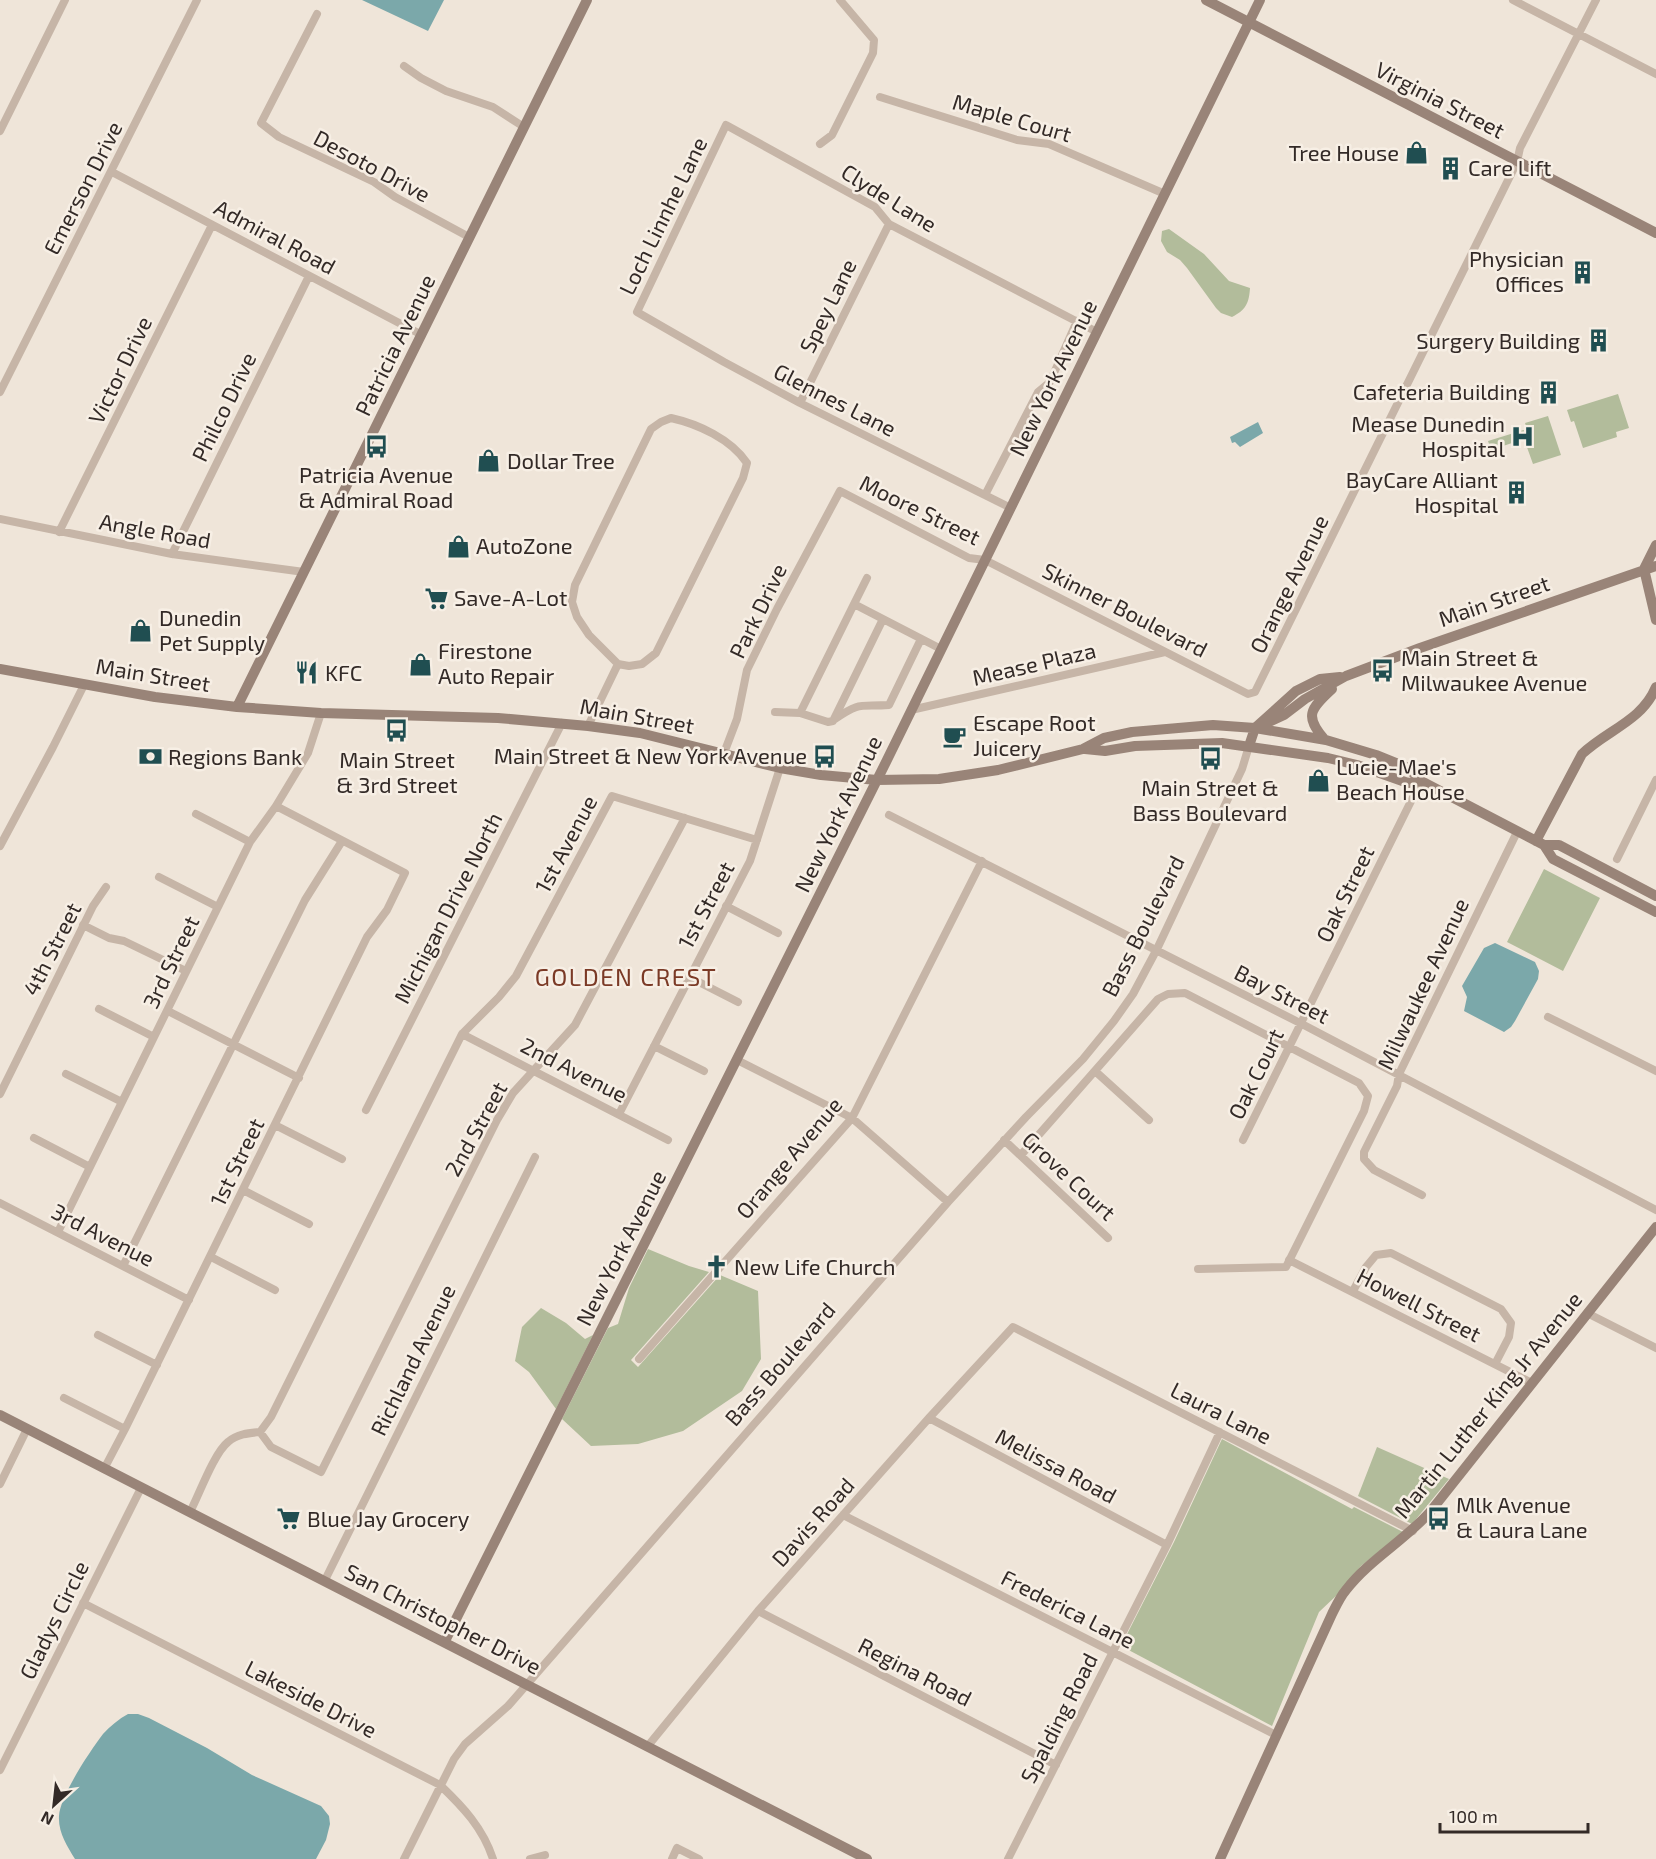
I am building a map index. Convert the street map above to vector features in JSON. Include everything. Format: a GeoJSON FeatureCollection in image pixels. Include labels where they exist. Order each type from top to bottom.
{"type":"FeatureCollection","features":[{"type":"Feature","properties":{"kind":"street"},"geometry":{"type":"LineString","coordinates":[[0,131],[65,0]]}},
{"type":"Feature","properties":{"kind":"street","name":"Emerson Drive"},"geometry":{"type":"LineString","coordinates":[[0,392],[197,0]]}},
{"type":"Feature","properties":{"kind":"street","name":"Patricia Avenue"},"geometry":{"type":"LineString","coordinates":[[237,707],[587,0]]}},
{"type":"Feature","properties":{"kind":"street"},"geometry":{"type":"LineString","coordinates":[[820,144],[832,135],[873,53],[874,40],[840,0]]}},
{"type":"Feature","properties":{"kind":"street"},"geometry":{"type":"LineString","coordinates":[[849,9],[855,0]]}},
{"type":"Feature","properties":{"kind":"street","name":"Virginia Street"},"geometry":{"type":"LineString","coordinates":[[1206,0],[1656,233]]}},
{"type":"Feature","properties":{"kind":"street","name":"New York Avenue"},"geometry":{"type":"LineString","coordinates":[[445,1641],[877,780],[1260,0]]}},
{"type":"Feature","properties":{"kind":"street"},"geometry":{"type":"LineString","coordinates":[[1512,0],[1656,74]]}},
{"type":"Feature","properties":{"kind":"street","name":"Orange Avenue"},"geometry":{"type":"LineString","coordinates":[[1248,693],[1255,692],[1517,162],[1520,148],[1596,0]]}},
{"type":"Feature","properties":{"kind":"street","name":"Desoto Drive"},"geometry":{"type":"LineString","coordinates":[[317,14],[261,123],[279,137],[365,178],[395,197],[470,237]]}},
{"type":"Feature","properties":{"kind":"street"},"geometry":{"type":"LineString","coordinates":[[404,66],[420,78],[446,91],[493,107],[524,127]]}},
{"type":"Feature","properties":{"kind":"street","name":"Maple Court"},"geometry":{"type":"LineString","coordinates":[[880,97],[1017,140],[1049,144],[1166,194]]}},
{"type":"Feature","properties":{"kind":"street","name":"Clyde Lane"},"geometry":{"type":"LineString","coordinates":[[726,125],[875,207],[889,224],[1097,332]]}},
{"type":"Feature","properties":{"kind":"street","name":"Loch Linnhe Lane"},"geometry":{"type":"LineString","coordinates":[[646,318],[637,312],[726,125]]}},
{"type":"Feature","properties":{"kind":"street","name":"Admiral Road"},"geometry":{"type":"LineString","coordinates":[[112,172],[422,335]]}},
{"type":"Feature","properties":{"kind":"street","name":"Spey Lane"},"geometry":{"type":"LineString","coordinates":[[800,403],[889,224]]}},
{"type":"Feature","properties":{"kind":"street","name":"Victor Drive"},"geometry":{"type":"LineString","coordinates":[[59,532],[213,225]]}},
{"type":"Feature","properties":{"kind":"street","name":"Philco Drive"},"geometry":{"type":"LineString","coordinates":[[172,554],[309,276]]}},
{"type":"Feature","properties":{"kind":"street","name":"Glennes Lane"},"geometry":{"type":"LineString","coordinates":[[646,318],[800,403],[1011,508]]}},
{"type":"Feature","properties":{"kind":"street"},"geometry":{"type":"LineString","coordinates":[[985,495],[1038,392],[1050,382],[1077,321]]}},
{"type":"Feature","properties":{"kind":"street"},"geometry":{"type":"LineString","coordinates":[[671,418],[685,421],[721,439],[741,454],[747,463],[743,478],[656,652],[642,664],[629,666],[618,664],[589,635],[577,618],[572,602],[575,585],[651,429],[671,418]]}},
{"type":"Feature","properties":{"kind":"street","name":"Moore Street"},"geometry":{"type":"LineString","coordinates":[[840,491],[969,558],[985,560]]}},
{"type":"Feature","properties":{"kind":"street","name":"Park Drive"},"geometry":{"type":"LineString","coordinates":[[724,753],[737,719],[747,670],[840,491]]}},
{"type":"Feature","properties":{"kind":"street","name":"Angle Road"},"geometry":{"type":"LineString","coordinates":[[0,519],[172,554],[304,572]]}},
{"type":"Feature","properties":{"kind":"street"},"geometry":{"type":"LineString","coordinates":[[1656,545],[1644,569],[1656,620]]}},
{"type":"Feature","properties":{"kind":"street","name":"Skinner Boulevard"},"geometry":{"type":"LineString","coordinates":[[985,560],[1248,693]]}},
{"type":"Feature","properties":{"kind":"street","name":"Main Street"},"geometry":{"type":"LineString","coordinates":[[0,669],[167,699],[237,707],[321,713],[498,718],[588,726],[640,733],[780,768],[821,775],[877,780],[939,779],[998,770],[1083,749],[1104,738],[1132,732],[1213,725],[1255,728],[1284,716],[1305,699],[1346,676],[1656,566]]}},
{"type":"Feature","properties":{"kind":"street"},"geometry":{"type":"LineString","coordinates":[[800,713],[867,578]]}},
{"type":"Feature","properties":{"kind":"street"},"geometry":{"type":"LineString","coordinates":[[854,604],[941,649]]}},
{"type":"Feature","properties":{"kind":"street"},"geometry":{"type":"LineString","coordinates":[[833,721],[884,619]]}},
{"type":"Feature","properties":{"kind":"street"},"geometry":{"type":"LineString","coordinates":[[775,712],[800,713],[828,722],[852,708],[866,704],[889,705],[921,639]]}},
{"type":"Feature","properties":{"kind":"street","name":"Mease Plaza"},"geometry":{"type":"LineString","coordinates":[[911,710],[1165,652]]}},
{"type":"Feature","properties":{"kind":"street"},"geometry":{"type":"LineString","coordinates":[[588,726],[618,664]]}},
{"type":"Feature","properties":{"kind":"street"},"geometry":{"type":"LineString","coordinates":[[1326,740],[1313,722],[1312,714],[1316,704],[1346,676]]}},
{"type":"Feature","properties":{"kind":"street"},"geometry":{"type":"LineString","coordinates":[[0,846],[3,832],[53,747],[84,685]]}},
{"type":"Feature","properties":{"kind":"street"},"geometry":{"type":"LineString","coordinates":[[1540,843],[1582,754],[1593,743],[1641,712],[1656,687]]}},
{"type":"Feature","properties":{"kind":"street","name":"3rd Street"},"geometry":{"type":"LineString","coordinates":[[58,1232],[250,842],[276,806],[308,753],[321,713]]}},
{"type":"Feature","properties":{"kind":"street","name":"Michigan Drive North"},"geometry":{"type":"LineString","coordinates":[[366,1110],[562,723]]}},
{"type":"Feature","properties":{"kind":"street"},"geometry":{"type":"LineString","coordinates":[[1255,728],[1326,740],[1376,755],[1408,768],[1421,781],[1517,832],[1540,843],[1559,845],[1656,896]]}},
{"type":"Feature","properties":{"kind":"street","name":"Bass Boulevard"},"geometry":{"type":"LineString","coordinates":[[404,1859],[440,1785],[465,1744],[502,1712],[948,1202],[1004,1140],[1083,1059],[1114,1021],[1133,994],[1157,949],[1242,769],[1255,728]]}},
{"type":"Feature","properties":{"kind":"street","name":"Main Street"},"geometry":{"type":"LineString","coordinates":[[1083,749],[1105,751],[1135,746],[1201,743],[1249,746]]}},
{"type":"Feature","properties":{"kind":"street"},"geometry":{"type":"LineString","coordinates":[[1249,746],[1328,758],[1357,765],[1408,783],[1421,781]]}},
{"type":"Feature","properties":{"kind":"street"},"geometry":{"type":"LineString","coordinates":[[757,840],[780,768]]}},
{"type":"Feature","properties":{"kind":"street"},"geometry":{"type":"LineString","coordinates":[[1617,859],[1656,780]]}},
{"type":"Feature","properties":{"kind":"street","name":"Oak Street"},"geometry":{"type":"LineString","coordinates":[[1300,1023],[1421,781]]}},
{"type":"Feature","properties":{"kind":"street","name":"1st Avenue"},"geometry":{"type":"LineString","coordinates":[[462,1034],[499,997],[516,976],[612,796],[757,840]]}},
{"type":"Feature","properties":{"kind":"street"},"geometry":{"type":"LineString","coordinates":[[123,1266],[305,900],[342,841],[276,806]]}},
{"type":"Feature","properties":{"kind":"street"},"geometry":{"type":"LineString","coordinates":[[196,814],[250,842]]}},
{"type":"Feature","properties":{"kind":"street","name":"Bay Street"},"geometry":{"type":"LineString","coordinates":[[889,814],[1157,949],[1656,1210]]}},
{"type":"Feature","properties":{"kind":"street","name":"2nd Street"},"geometry":{"type":"LineString","coordinates":[[260,1432],[271,1448],[321,1472],[497,1120],[513,1093],[575,1025],[685,818]]}},
{"type":"Feature","properties":{"kind":"street","name":"Milwaukee Avenue"},"geometry":{"type":"LineString","coordinates":[[1422,1195],[1374,1170],[1364,1159],[1364,1152],[1397,1086],[1399,1074],[1517,832]]}},
{"type":"Feature","properties":{"kind":"street","name":"1st Street"},"geometry":{"type":"LineString","coordinates":[[619,1114],[750,861],[757,840]]}},
{"type":"Feature","properties":{"kind":"street","name":"1st Street"},"geometry":{"type":"LineString","coordinates":[[104,1469],[126,1429],[367,938],[387,910],[405,873],[342,841]]}},
{"type":"Feature","properties":{"kind":"street"},"geometry":{"type":"LineString","coordinates":[[1540,843],[1554,859],[1656,912]]}},
{"type":"Feature","properties":{"kind":"street","name":"Orange Avenue"},"geometry":{"type":"LineString","coordinates":[[639,1359],[852,1118],[982,861]]}},
{"type":"Feature","properties":{"kind":"street"},"geometry":{"type":"LineString","coordinates":[[159,877],[218,907]]}},
{"type":"Feature","properties":{"kind":"street","name":"4th Street"},"geometry":{"type":"LineString","coordinates":[[0,1094],[83,925],[106,887]]}},
{"type":"Feature","properties":{"kind":"street"},"geometry":{"type":"LineString","coordinates":[[726,906],[778,933]]}},
{"type":"Feature","properties":{"kind":"street"},"geometry":{"type":"LineString","coordinates":[[83,925],[109,938],[124,941],[186,971]]}},
{"type":"Feature","properties":{"kind":"street"},"geometry":{"type":"LineString","coordinates":[[688,977],[738,1002]]}},
{"type":"Feature","properties":{"kind":"street"},"geometry":{"type":"LineString","coordinates":[[1021,1155],[1158,999],[1168,994],[1185,993],[1359,1083],[1368,1096],[1364,1111],[1288,1263],[1198,1269]]}},
{"type":"Feature","properties":{"kind":"street"},"geometry":{"type":"LineString","coordinates":[[99,1009],[154,1037]]}},
{"type":"Feature","properties":{"kind":"street"},"geometry":{"type":"LineString","coordinates":[[168,1011],[299,1078]]}},
{"type":"Feature","properties":{"kind":"street"},"geometry":{"type":"LineString","coordinates":[[1548,1017],[1656,1071]]}},
{"type":"Feature","properties":{"kind":"street","name":"Oak Court"},"geometry":{"type":"LineString","coordinates":[[1243,1140],[1291,1047],[1300,1023]]}},
{"type":"Feature","properties":{"kind":"street"},"geometry":{"type":"LineString","coordinates":[[190,1512],[218,1455],[228,1442],[244,1434],[260,1432],[271,1417],[462,1034]]}},
{"type":"Feature","properties":{"kind":"street","name":"2nd Avenue"},"geometry":{"type":"LineString","coordinates":[[462,1034],[668,1140]]}},
{"type":"Feature","properties":{"kind":"street"},"geometry":{"type":"LineString","coordinates":[[654,1046],[704,1071]]}},
{"type":"Feature","properties":{"kind":"street"},"geometry":{"type":"LineString","coordinates":[[737,1060],[852,1118],[948,1202]]}},
{"type":"Feature","properties":{"kind":"street"},"geometry":{"type":"LineString","coordinates":[[1095,1071],[1149,1120]]}},
{"type":"Feature","properties":{"kind":"street"},"geometry":{"type":"LineString","coordinates":[[66,1074],[122,1102]]}},
{"type":"Feature","properties":{"kind":"street"},"geometry":{"type":"LineString","coordinates":[[275,1125],[342,1159]]}},
{"type":"Feature","properties":{"kind":"street"},"geometry":{"type":"LineString","coordinates":[[34,1138],[90,1167]]}},
{"type":"Feature","properties":{"kind":"street","name":"Grove Court"},"geometry":{"type":"LineString","coordinates":[[1004,1140],[1108,1238]]}},
{"type":"Feature","properties":{"kind":"street","name":"Richland Avenue"},"geometry":{"type":"LineString","coordinates":[[325,1580],[535,1157]]}},
{"type":"Feature","properties":{"kind":"street"},"geometry":{"type":"LineString","coordinates":[[243,1190],[309,1224]]}},
{"type":"Feature","properties":{"kind":"street","name":"3rd Avenue"},"geometry":{"type":"LineString","coordinates":[[0,1203],[189,1300]]}},
{"type":"Feature","properties":{"kind":"street","name":"Martin Luther King Jr Avenue"},"geometry":{"type":"LineString","coordinates":[[1220,1859],[1332,1614],[1345,1591],[1365,1570],[1413,1531],[1656,1227]]}},
{"type":"Feature","properties":{"kind":"street"},"geometry":{"type":"LineString","coordinates":[[1353,1291],[1365,1267],[1376,1255],[1391,1253],[1501,1309],[1510,1323],[1509,1337],[1495,1364]]}},
{"type":"Feature","properties":{"kind":"street"},"geometry":{"type":"LineString","coordinates":[[211,1257],[275,1290]]}},
{"type":"Feature","properties":{"kind":"street","name":"Howell Street"},"geometry":{"type":"LineString","coordinates":[[1288,1263],[1353,1291],[1532,1383]]}},
{"type":"Feature","properties":{"kind":"street"},"geometry":{"type":"LineString","coordinates":[[1587,1313],[1656,1348]]}},
{"type":"Feature","properties":{"kind":"street","name":"Davis Road"},"geometry":{"type":"LineString","coordinates":[[647,1747],[758,1611],[1013,1327]]}},
{"type":"Feature","properties":{"kind":"street","name":"Laura Lane"},"geometry":{"type":"LineString","coordinates":[[1013,1327],[1413,1531]]}},
{"type":"Feature","properties":{"kind":"street"},"geometry":{"type":"LineString","coordinates":[[98,1335],[157,1365]]}},
{"type":"Feature","properties":{"kind":"street"},"geometry":{"type":"LineString","coordinates":[[64,1398],[126,1429]]}},
{"type":"Feature","properties":{"kind":"street","name":"San Christopher Drive"},"geometry":{"type":"LineString","coordinates":[[0,1415],[867,1859]]}},
{"type":"Feature","properties":{"kind":"street","name":"Melissa Road"},"geometry":{"type":"LineString","coordinates":[[929,1418],[1167,1545]]}},
{"type":"Feature","properties":{"kind":"street"},"geometry":{"type":"LineString","coordinates":[[0,1484],[27,1429]]}},
{"type":"Feature","properties":{"kind":"street","name":"Spalding Road"},"geometry":{"type":"LineString","coordinates":[[1008,1859],[1167,1545],[1220,1432]]}},
{"type":"Feature","properties":{"kind":"street","name":"Gladys Circle"},"geometry":{"type":"LineString","coordinates":[[0,1770],[141,1488]]}},
{"type":"Feature","properties":{"kind":"street","name":"Frederica Lane"},"geometry":{"type":"LineString","coordinates":[[843,1515],[1276,1735]]}},
{"type":"Feature","properties":{"kind":"street","name":"Lakeside Drive"},"geometry":{"type":"LineString","coordinates":[[83,1603],[440,1785],[462,1805],[477,1824],[493,1859]]}},
{"type":"Feature","properties":{"kind":"street","name":"Regina Road"},"geometry":{"type":"LineString","coordinates":[[758,1611],[1056,1765]]}},
{"type":"Feature","properties":{"kind":"street"},"geometry":{"type":"LineString","coordinates":[[672,1859],[677,1848],[699,1859]]}},
{"type":"Feature","properties":{"kind":"street"},"geometry":{"type":"LineString","coordinates":[[530,1859],[545,1855]]}},
{"type":"Feature","properties":{"kind":"green space"},"geometry":{"type":"Polygon","coordinates":[[[1169,229],[1204,254],[1229,281],[1250,288],[1248,302],[1241,312],[1232,317],[1221,313],[1180,260],[1167,252],[1161,241],[1162,231],[1169,229]]]}},
{"type":"Feature","properties":{"kind":"green space"},"geometry":{"type":"Polygon","coordinates":[[[1618,394],[1629,428],[1616,432],[1617,437],[1583,448],[1574,421],[1571,422],[1567,410],[1618,394]]]}},
{"type":"Feature","properties":{"kind":"green space"},"geometry":{"type":"Polygon","coordinates":[[[1548,416],[1561,455],[1533,464],[1524,439],[1491,450],[1488,441],[1527,429],[1525,423],[1548,416]]]}},
{"type":"Feature","properties":{"kind":"green space"},"geometry":{"type":"Polygon","coordinates":[[[1544,869],[1600,898],[1563,971],[1507,942],[1544,869]]]}},
{"type":"Feature","properties":{"kind":"green space"},"geometry":{"type":"Polygon","coordinates":[[[648,1249],[709,1272],[631,1360],[638,1367],[720,1275],[758,1291],[761,1359],[742,1391],[683,1431],[638,1444],[591,1446],[562,1419],[608,1328],[618,1324],[629,1288],[648,1249]]]}},
{"type":"Feature","properties":{"kind":"green space"},"geometry":{"type":"Polygon","coordinates":[[[541,1308],[566,1323],[585,1339],[593,1335],[556,1409],[529,1372],[515,1361],[522,1327],[541,1308]]]}},
{"type":"Feature","properties":{"kind":"green space"},"geometry":{"type":"Polygon","coordinates":[[[1222,1439],[1352,1509],[1354,1507],[1403,1532],[1361,1566],[1337,1595],[1319,1612],[1272,1726],[1121,1646],[1174,1542],[1222,1439]]]}},
{"type":"Feature","properties":{"kind":"green space"},"geometry":{"type":"Polygon","coordinates":[[[1377,1447],[1449,1479],[1412,1524],[1358,1496],[1377,1447]]]}},
{"type":"Feature","properties":{"kind":"water"},"geometry":{"type":"Polygon","coordinates":[[[362,0],[444,0],[428,31],[362,0]]]}},
{"type":"Feature","properties":{"kind":"water"},"geometry":{"type":"Polygon","coordinates":[[[1258,422],[1263,433],[1240,447],[1235,442],[1232,443],[1230,437],[1258,422]]]}},
{"type":"Feature","properties":{"kind":"water"},"geometry":{"type":"Polygon","coordinates":[[[1495,943],[1535,962],[1539,971],[1538,979],[1515,1021],[1504,1032],[1464,1011],[1467,997],[1462,986],[1484,948],[1495,943]]]}},
{"type":"Feature","properties":{"kind":"water"},"geometry":{"type":"Polygon","coordinates":[[[128,1714],[138,1714],[149,1718],[207,1748],[252,1775],[321,1806],[329,1816],[330,1824],[326,1840],[316,1859],[75,1859],[60,1828],[59,1816],[64,1797],[103,1734],[128,1714]]]}},
{"type":"Feature","properties":{"kind":"place","name":"Tree House"},"geometry":{"type":"Point","coordinates":[1417,153]}},
{"type":"Feature","properties":{"kind":"place","name":"Care Lift"},"geometry":{"type":"Point","coordinates":[1450,168]}},
{"type":"Feature","properties":{"kind":"place","name":"Physician Offices"},"geometry":{"type":"Point","coordinates":[1582,272]}},
{"type":"Feature","properties":{"kind":"place","name":"Surgery Building"},"geometry":{"type":"Point","coordinates":[1598,341]}},
{"type":"Feature","properties":{"kind":"place","name":"Cafeteria Building"},"geometry":{"type":"Point","coordinates":[1548,392]}},
{"type":"Feature","properties":{"kind":"place","name":"Mease Dunedin Hospital"},"geometry":{"type":"Point","coordinates":[1523,437]}},
{"type":"Feature","properties":{"kind":"place","name":"Patricia Avenue & Admiral Road"},"geometry":{"type":"Point","coordinates":[376,446]}},
{"type":"Feature","properties":{"kind":"place","name":"Dollar Tree"},"geometry":{"type":"Point","coordinates":[489,461]}},
{"type":"Feature","properties":{"kind":"place","name":"BayCare Alliant Hospital"},"geometry":{"type":"Point","coordinates":[1516,493]}},
{"type":"Feature","properties":{"kind":"place","name":"AutoZone"},"geometry":{"type":"Point","coordinates":[458,546]}},
{"type":"Feature","properties":{"kind":"place","name":"Save-A-Lot"},"geometry":{"type":"Point","coordinates":[436,598]}},
{"type":"Feature","properties":{"kind":"place","name":"Dunedin Pet Supply"},"geometry":{"type":"Point","coordinates":[141,631]}},
{"type":"Feature","properties":{"kind":"place","name":"Firestone Auto Repair"},"geometry":{"type":"Point","coordinates":[420,664]}},
{"type":"Feature","properties":{"kind":"place","name":"Main Street & Milwaukee Avenue"},"geometry":{"type":"Point","coordinates":[1383,671]}},
{"type":"Feature","properties":{"kind":"place","name":"KFC"},"geometry":{"type":"Point","coordinates":[307,673]}},
{"type":"Feature","properties":{"kind":"place","name":"Main Street & 3rd Street"},"geometry":{"type":"Point","coordinates":[397,731]}},
{"type":"Feature","properties":{"kind":"place","name":"Escape Root Juicery"},"geometry":{"type":"Point","coordinates":[955,736]}},
{"type":"Feature","properties":{"kind":"place","name":"Main Street & New York Avenue"},"geometry":{"type":"Point","coordinates":[825,756]}},
{"type":"Feature","properties":{"kind":"place","name":"Regions Bank"},"geometry":{"type":"Point","coordinates":[150,757]}},
{"type":"Feature","properties":{"kind":"place","name":"Main Street & Bass Boulevard"},"geometry":{"type":"Point","coordinates":[1210,759]}},
{"type":"Feature","properties":{"kind":"place","name":"Lucie-Mae's Beach House"},"geometry":{"type":"Point","coordinates":[1318,780]}},
{"type":"Feature","properties":{"kind":"place","name":"New Life Church"},"geometry":{"type":"Point","coordinates":[716,1267]}},
{"type":"Feature","properties":{"kind":"place","name":"Mlk Avenue & Laura Lane"},"geometry":{"type":"Point","coordinates":[1438,1518]}},
{"type":"Feature","properties":{"kind":"place","name":"Blue Jay Grocery"},"geometry":{"type":"Point","coordinates":[289,1519]}},
{"type":"Feature","properties":{"kind":"district","name":"GOLDEN CREST"},"geometry":{"type":"Point","coordinates":[626,978]}}]}
